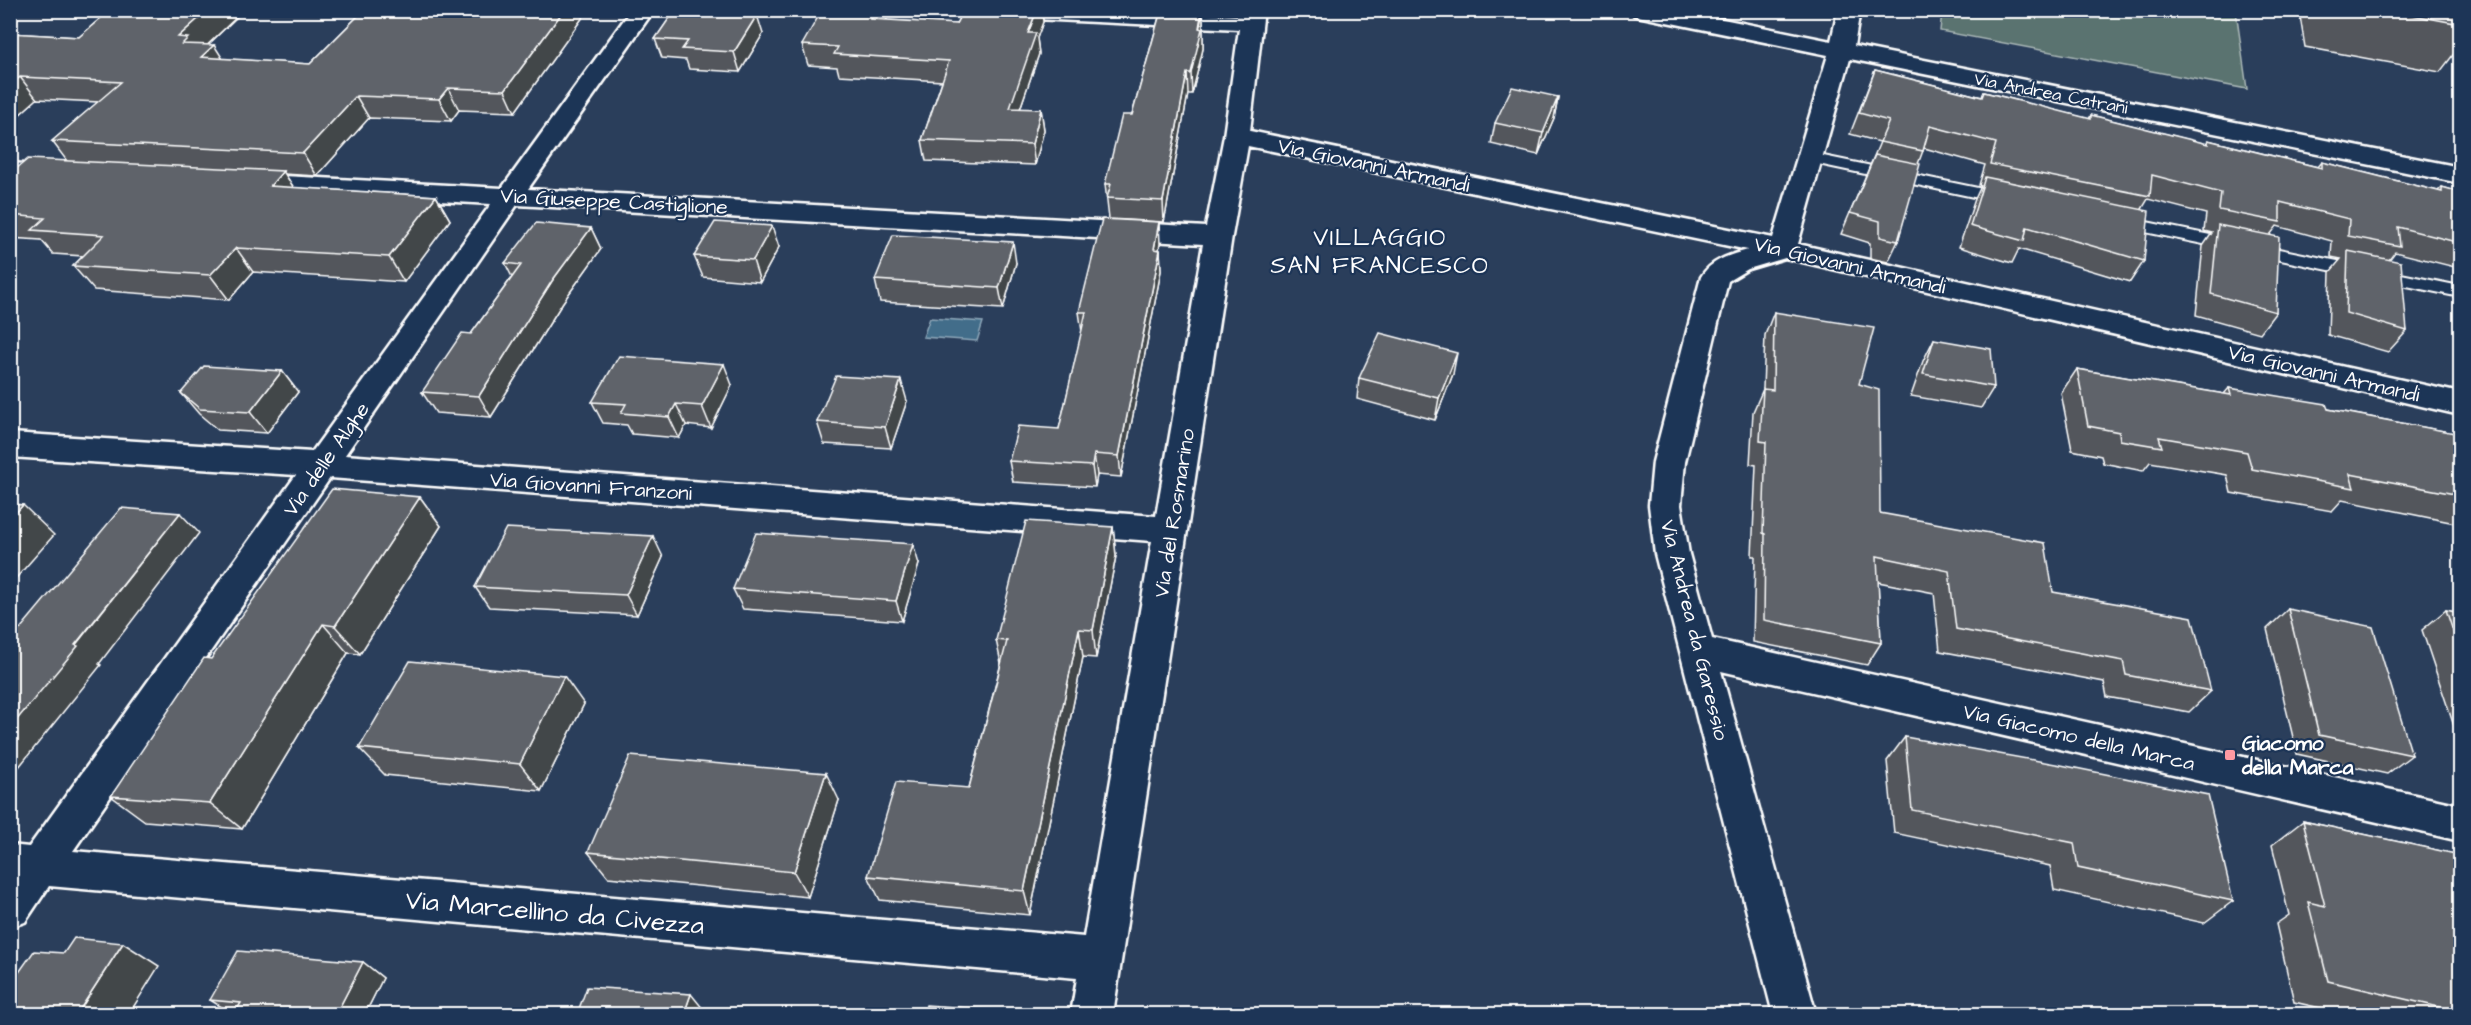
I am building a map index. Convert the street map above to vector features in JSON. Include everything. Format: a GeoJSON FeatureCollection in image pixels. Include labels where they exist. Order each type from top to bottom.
{"type":"FeatureCollection","features":[{"type":"Feature","properties":{"kind":"street","name":"Via delle Alghe"},"geometry":{"type":"LineString","coordinates":[[10,908],[25,866],[322,465],[510,195],[643,10]]}},
{"type":"Feature","properties":{"kind":"street"},"geometry":{"type":"LineString","coordinates":[[994,10],[1252,17]]}},
{"type":"Feature","properties":{"kind":"street","name":"Via Andrea Catrani"},"geometry":{"type":"LineString","coordinates":[[1642,10],[2460,175]]}},
{"type":"Feature","properties":{"kind":"street"},"geometry":{"type":"LineString","coordinates":[[1783,249],[1840,50],[1849,10]]}},
{"type":"Feature","properties":{"kind":"street","name":"Via del Rosmarino"},"geometry":{"type":"LineString","coordinates":[[1092,1014],[1218,236],[1237,136],[1252,17]]}},
{"type":"Feature","properties":{"kind":"street","name":"Via Giovanni Armandi"},"geometry":{"type":"LineString","coordinates":[[1237,136],[1783,249],[2460,404]]}},
{"type":"Feature","properties":{"kind":"street"},"geometry":{"type":"LineString","coordinates":[[10,171],[82,174]]}},
{"type":"Feature","properties":{"kind":"street","name":"Via Giuseppe Castiglione"},"geometry":{"type":"LineString","coordinates":[[225,181],[1218,236]]}},
{"type":"Feature","properties":{"kind":"street","name":"Via Andrea da Garessio"},"geometry":{"type":"LineString","coordinates":[[1783,249],[1764,258],[1737,262],[1725,267],[1715,277],[1669,462],[1665,505],[1672,554],[1794,1014]]}},
{"type":"Feature","properties":{"kind":"street","name":"Via Giovanni Franzoni"},"geometry":{"type":"LineString","coordinates":[[10,445],[322,465],[1171,530]]}},
{"type":"Feature","properties":{"kind":"street","name":"Via Giacomo della Marca"},"geometry":{"type":"LineString","coordinates":[[1698,651],[2460,823]]}},
{"type":"Feature","properties":{"kind":"street","name":"Via Marcellino da Civezza"},"geometry":{"type":"LineString","coordinates":[[25,866],[1100,959]]}},
{"type":"Feature","properties":{"kind":"lane"},"geometry":{"type":"LineString","coordinates":[[1809,158],[2019,201]]}},
{"type":"Feature","properties":{"kind":"lane"},"geometry":{"type":"LineString","coordinates":[[2112,220],[2460,292]]}},
{"type":"Feature","properties":{"kind":"green space"},"geometry":{"type":"Polygon","coordinates":[[[1942,11],[2236,11],[2247,89],[1940,31],[1942,11]]]}},
{"type":"Feature","properties":{"kind":"water"},"geometry":{"type":"Polygon","coordinates":[[[930,318],[983,322],[977,341],[923,337],[930,318]]]}},
{"type":"Feature","properties":{"kind":"building"},"geometry":{"type":"Polygon","coordinates":[[[110,10],[208,10],[178,37],[188,38],[182,44],[214,45],[201,57],[310,64],[364,10],[564,10],[505,90],[448,88],[439,99],[356,96],[303,153],[52,141],[121,82],[20,77],[10,85],[10,33],[79,37],[110,10]]]}},
{"type":"Feature","properties":{"kind":"building"},"geometry":{"type":"Polygon","coordinates":[[[675,10],[726,10],[724,13],[757,15],[734,52],[682,49],[688,41],[655,39],[675,10]]]}},
{"type":"Feature","properties":{"kind":"building"},"geometry":{"type":"Polygon","coordinates":[[[822,10],[876,10],[871,19],[956,24],[963,10],[1037,10],[1028,33],[1036,33],[1010,108],[1041,109],[1032,144],[922,140],[949,61],[834,54],[838,47],[802,45],[822,10]]]}},
{"type":"Feature","properties":{"kind":"building"},"geometry":{"type":"Polygon","coordinates":[[[1161,10],[1202,10],[1199,28],[1202,29],[1191,73],[1187,73],[1163,201],[1107,198],[1111,184],[1105,184],[1122,115],[1132,115],[1161,10]]]}},
{"type":"Feature","properties":{"kind":"building"},"geometry":{"type":"Polygon","coordinates":[[[2386,10],[2460,10],[2460,24],[2386,10]]]}},
{"type":"Feature","properties":{"kind":"building"},"geometry":{"type":"Polygon","coordinates":[[[1875,70],[1982,97],[1984,92],[2091,119],[2091,115],[2208,144],[2208,140],[2322,168],[2322,162],[2442,192],[2442,187],[2460,192],[2460,243],[2398,227],[2400,246],[2348,236],[2349,219],[2280,202],[2280,222],[2219,210],[2221,193],[2152,175],[2150,196],[1990,164],[1996,143],[1930,126],[1923,151],[1880,142],[1889,121],[1859,113],[1875,70]]]}},
{"type":"Feature","properties":{"kind":"building"},"geometry":{"type":"Polygon","coordinates":[[[1512,87],[1558,97],[1543,133],[1495,123],[1512,87]]]}},
{"type":"Feature","properties":{"kind":"building"},"geometry":{"type":"Polygon","coordinates":[[[1875,155],[1920,164],[1898,241],[1880,237],[1880,221],[1850,213],[1875,155]]]}},
{"type":"Feature","properties":{"kind":"building"},"geometry":{"type":"Polygon","coordinates":[[[28,159],[283,171],[270,186],[436,196],[389,257],[236,248],[210,275],[73,266],[104,235],[32,230],[45,218],[10,215],[10,174],[28,159]]]}},
{"type":"Feature","properties":{"kind":"building"},"geometry":{"type":"Polygon","coordinates":[[[1985,177],[2149,211],[2144,261],[2027,227],[2024,241],[1970,226],[1985,177]]]}},
{"type":"Feature","properties":{"kind":"building"},"geometry":{"type":"Polygon","coordinates":[[[1102,219],[1159,222],[1154,249],[1160,250],[1119,456],[1094,454],[1092,466],[1009,461],[1018,426],[1059,429],[1086,312],[1079,312],[1102,219]]]}},
{"type":"Feature","properties":{"kind":"building"},"geometry":{"type":"Polygon","coordinates":[[[715,222],[772,226],[753,260],[694,256],[715,222]]]}},
{"type":"Feature","properties":{"kind":"building"},"geometry":{"type":"Polygon","coordinates":[[[536,223],[591,228],[552,281],[479,396],[422,392],[462,333],[471,334],[521,265],[505,263],[536,223]]]}},
{"type":"Feature","properties":{"kind":"building"},"geometry":{"type":"Polygon","coordinates":[[[2218,225],[2279,237],[2276,312],[2211,294],[2218,225]]]}},
{"type":"Feature","properties":{"kind":"building"},"geometry":{"type":"Polygon","coordinates":[[[893,235],[1013,242],[999,288],[875,280],[893,235]]]}},
{"type":"Feature","properties":{"kind":"building"},"geometry":{"type":"Polygon","coordinates":[[[2348,251],[2401,262],[2407,331],[2346,313],[2348,251]]]}},
{"type":"Feature","properties":{"kind":"building"},"geometry":{"type":"Polygon","coordinates":[[[1774,312],[1874,328],[1859,384],[1879,390],[1880,513],[2045,543],[2053,592],[2192,617],[2211,691],[2126,675],[2123,661],[1956,629],[1949,571],[1877,556],[1881,643],[1764,620],[1765,534],[1763,533],[1766,442],[1760,441],[1763,389],[1773,390],[1774,312]]]}},
{"type":"Feature","properties":{"kind":"building"},"geometry":{"type":"Polygon","coordinates":[[[1380,333],[1457,353],[1439,398],[1359,378],[1380,333]]]}},
{"type":"Feature","properties":{"kind":"building"},"geometry":{"type":"Polygon","coordinates":[[[1934,339],[1991,349],[1994,387],[1923,374],[1934,339]]]}},
{"type":"Feature","properties":{"kind":"building"},"geometry":{"type":"Polygon","coordinates":[[[619,356],[724,364],[702,406],[676,404],[669,417],[621,413],[626,404],[592,402],[619,356]]]}},
{"type":"Feature","properties":{"kind":"building"},"geometry":{"type":"Polygon","coordinates":[[[204,366],[282,371],[250,412],[200,409],[181,393],[204,366]]]}},
{"type":"Feature","properties":{"kind":"building"},"geometry":{"type":"Polygon","coordinates":[[[2077,369],[2231,395],[2229,388],[2326,404],[2328,409],[2460,434],[2460,495],[2350,474],[2354,488],[2252,469],[2247,452],[2159,437],[2162,447],[2120,440],[2119,432],[2088,426],[2077,369]]]}},
{"type":"Feature","properties":{"kind":"building"},"geometry":{"type":"Polygon","coordinates":[[[836,376],[901,380],[885,427],[817,422],[836,376]]]}},
{"type":"Feature","properties":{"kind":"building"},"geometry":{"type":"Polygon","coordinates":[[[332,489],[420,497],[335,626],[323,624],[210,803],[111,796],[204,658],[211,659],[332,489]]]}},
{"type":"Feature","properties":{"kind":"building"},"geometry":{"type":"Polygon","coordinates":[[[10,504],[23,505],[10,519],[10,504]]]}},
{"type":"Feature","properties":{"kind":"building"},"geometry":{"type":"Polygon","coordinates":[[[121,508],[180,513],[75,645],[78,646],[10,728],[10,641],[121,508]]]}},
{"type":"Feature","properties":{"kind":"building"},"geometry":{"type":"Polygon","coordinates":[[[1026,521],[1113,527],[1093,630],[1079,629],[1024,891],[868,876],[896,782],[969,788],[1007,641],[996,640],[1026,521]]]}},
{"type":"Feature","properties":{"kind":"building"},"geometry":{"type":"Polygon","coordinates":[[[506,528],[653,536],[626,595],[475,587],[506,528]]]}},
{"type":"Feature","properties":{"kind":"building"},"geometry":{"type":"Polygon","coordinates":[[[756,533],[913,544],[896,601],[733,589],[756,533]]]}},
{"type":"Feature","properties":{"kind":"building"},"geometry":{"type":"Polygon","coordinates":[[[2288,609],[2373,627],[2412,755],[2319,735],[2288,609]]]}},
{"type":"Feature","properties":{"kind":"building"},"geometry":{"type":"Polygon","coordinates":[[[2446,610],[2460,613],[2460,652],[2446,610]]]}},
{"type":"Feature","properties":{"kind":"building"},"geometry":{"type":"Polygon","coordinates":[[[410,661],[564,676],[520,764],[359,748],[410,661]]]}},
{"type":"Feature","properties":{"kind":"building"},"geometry":{"type":"Polygon","coordinates":[[[1905,737],[2061,765],[2208,795],[2233,901],[2078,868],[2074,843],[1912,810],[1905,737]]]}},
{"type":"Feature","properties":{"kind":"building"},"geometry":{"type":"Polygon","coordinates":[[[630,756],[826,773],[794,872],[588,852],[630,756]]]}},
{"type":"Feature","properties":{"kind":"building"},"geometry":{"type":"Polygon","coordinates":[[[2303,821],[2460,855],[2460,1012],[2328,981],[2308,902],[2325,906],[2303,821]]]}},
{"type":"Feature","properties":{"kind":"building"},"geometry":{"type":"Polygon","coordinates":[[[74,938],[123,943],[77,1014],[10,1014],[10,985],[34,951],[64,953],[74,938]]]}},
{"type":"Feature","properties":{"kind":"building"},"geometry":{"type":"Polygon","coordinates":[[[238,951],[363,962],[336,1014],[234,1014],[241,1003],[210,1000],[238,951]]]}},
{"type":"Feature","properties":{"kind":"building"},"geometry":{"type":"Polygon","coordinates":[[[587,987],[691,994],[684,1014],[577,1014],[587,987]]]}},
{"type":"Feature","properties":{"kind":"building"},"geometry":{"type":"Polygon","coordinates":[[[926,1005],[1010,1011],[1009,1014],[924,1014],[926,1005]]]}},
{"type":"Feature","properties":{"kind":"place","name":"Giacomo della Marca"},"geometry":{"type":"Point","coordinates":[2230,755]}},
{"type":"Feature","properties":{"kind":"district","name":"VILLAGGIO SAN FRANCESCO"},"geometry":{"type":"Point","coordinates":[1380,251]}}]}
